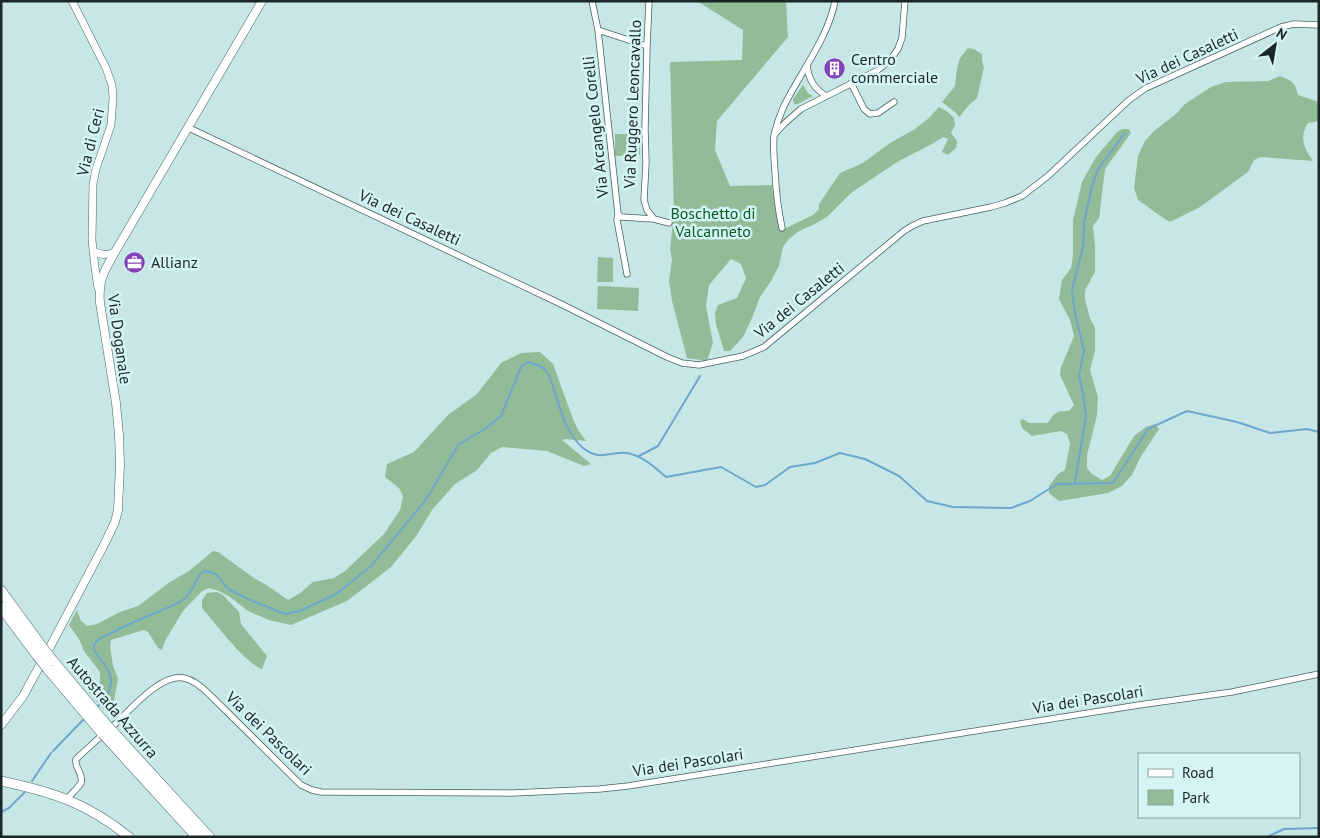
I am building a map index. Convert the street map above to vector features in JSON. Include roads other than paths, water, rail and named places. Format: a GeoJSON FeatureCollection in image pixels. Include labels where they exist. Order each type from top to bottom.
{"type":"FeatureCollection","features":[{"type":"Feature","properties":{"kind":"highway","name":"Autostrada Azzurra"},"geometry":{"type":"LineString","coordinates":[[1,591],[43,650],[47,665],[197,837]]}},
{"type":"Feature","properties":{"kind":"highway","name":"Autostrada Azzurra"},"geometry":{"type":"LineString","coordinates":[[1,607],[43,650]]}},
{"type":"Feature","properties":{"kind":"highway","name":"Autostrada Azzurra"},"geometry":{"type":"LineString","coordinates":[[105,730],[209,837]]}},
{"type":"Feature","properties":{"kind":"main road","name":"Via Doganale"},"geometry":{"type":"LineString","coordinates":[[43,650],[105,542],[115,522],[118,510],[119,435],[116,403],[98,288],[115,252],[262,1]]}},
{"type":"Feature","properties":{"kind":"main road"},"geometry":{"type":"LineString","coordinates":[[2,723],[47,665]]}},
{"type":"Feature","properties":{"kind":"main road"},"geometry":{"type":"LineString","coordinates":[[1,777],[22,785]]}},
{"type":"Feature","properties":{"kind":"main road"},"geometry":{"type":"LineString","coordinates":[[1,781],[38,789],[67,799],[96,813],[129,837]]}},
{"type":"Feature","properties":{"kind":"street","name":"Via di Ceri"},"geometry":{"type":"LineString","coordinates":[[72,1],[106,68],[114,98],[111,125],[97,164],[92,202],[93,251],[98,288]]}},
{"type":"Feature","properties":{"kind":"street","name":"Via Arcangelo Corelli"},"geometry":{"type":"LineString","coordinates":[[592,1],[598,30],[618,214],[621,217],[654,219]]}},
{"type":"Feature","properties":{"kind":"street","name":"Via Ruggero Leoncavallo"},"geometry":{"type":"LineString","coordinates":[[649,1],[644,200],[647,210],[654,219]]}},
{"type":"Feature","properties":{"kind":"street"},"geometry":{"type":"LineString","coordinates":[[782,228],[776,191],[774,135],[783,108],[827,27],[835,1]]}},
{"type":"Feature","properties":{"kind":"street"},"geometry":{"type":"LineString","coordinates":[[774,135],[795,113],[883,66],[895,54],[903,36],[905,1]]}},
{"type":"Feature","properties":{"kind":"street","name":"Via dei Casaletti"},"geometry":{"type":"LineString","coordinates":[[187,128],[561,304],[666,357],[682,363],[698,365],[743,356],[764,347],[916,223],[998,206],[1022,196],[1044,180],[1129,100],[1146,88],[1280,28],[1294,24],[1319,25]]}},
{"type":"Feature","properties":{"kind":"street"},"geometry":{"type":"LineString","coordinates":[[598,30],[647,46]]}},
{"type":"Feature","properties":{"kind":"street"},"geometry":{"type":"LineString","coordinates":[[807,66],[812,84],[826,96]]}},
{"type":"Feature","properties":{"kind":"street"},"geometry":{"type":"LineString","coordinates":[[851,83],[864,108],[870,114],[878,113],[894,102]]}},
{"type":"Feature","properties":{"kind":"street"},"geometry":{"type":"LineString","coordinates":[[618,214],[617,220],[627,274]]}},
{"type":"Feature","properties":{"kind":"street"},"geometry":{"type":"LineString","coordinates":[[654,219],[669,223]]}},
{"type":"Feature","properties":{"kind":"street"},"geometry":{"type":"LineString","coordinates":[[93,251],[104,254],[115,252]]}},
{"type":"Feature","properties":{"kind":"street"},"geometry":{"type":"LineString","coordinates":[[93,251],[103,274]]}},
{"type":"Feature","properties":{"kind":"street"},"geometry":{"type":"LineString","coordinates":[[95,268],[103,274]]}},
{"type":"Feature","properties":{"kind":"street","name":"Via dei Pascolari"},"geometry":{"type":"LineString","coordinates":[[67,799],[82,780],[75,765],[76,759],[105,730],[157,685],[172,678],[183,678],[195,683],[210,694],[301,784],[309,789],[321,792],[514,793],[628,786],[1129,706],[1224,693],[1319,674]]}},
{"type":"Feature","properties":{"kind":"waterway"},"geometry":{"type":"LineString","coordinates":[[1075,482],[1086,416],[1079,375],[1084,351],[1075,314],[1072,290],[1083,247],[1084,223],[1092,186],[1098,169],[1125,133]]}},
{"type":"Feature","properties":{"kind":"waterway"},"geometry":{"type":"LineString","coordinates":[[98,706],[108,694],[111,684],[110,675],[94,649],[96,641],[181,601],[187,597],[200,574],[205,571],[217,575],[228,589],[285,614],[300,611],[336,594],[371,566],[425,501],[459,444],[485,429],[501,416],[521,367],[527,362],[536,364],[547,372],[568,429],[577,442],[589,452],[600,455],[633,454],[648,462],[666,477],[721,467],[756,487],[765,485],[790,467],[815,463],[840,453],[865,459],[899,476],[927,501],[953,507],[1011,508],[1030,501],[1057,484],[1113,483],[1148,429],[1187,411],[1237,422],[1270,433],[1307,429],[1319,432]]}},
{"type":"Feature","properties":{"kind":"waterway"},"geometry":{"type":"LineString","coordinates":[[639,456],[658,446],[700,376]]}},
{"type":"Feature","properties":{"kind":"waterway"},"geometry":{"type":"LineString","coordinates":[[53,751],[83,720]]}},
{"type":"Feature","properties":{"kind":"waterway"},"geometry":{"type":"LineString","coordinates":[[32,781],[51,753]]}},
{"type":"Feature","properties":{"kind":"waterway"},"geometry":{"type":"LineString","coordinates":[[1,812],[9,808],[25,792]]}},
{"type":"Feature","properties":{"kind":"waterway"},"geometry":{"type":"LineString","coordinates":[[1267,837],[1284,829],[1319,828]]}},
{"type":"Feature","properties":{"kind":"place","name":"Centro commerciale"},"geometry":{"type":"Point","coordinates":[835,68]}},
{"type":"Feature","properties":{"kind":"place","name":"Allianz"},"geometry":{"type":"Point","coordinates":[135,262]}},
{"type":"Feature","properties":{"kind":"park label","name":"Boschetto di Valcanneto"},"geometry":{"type":"Point","coordinates":[713,222]}}]}
